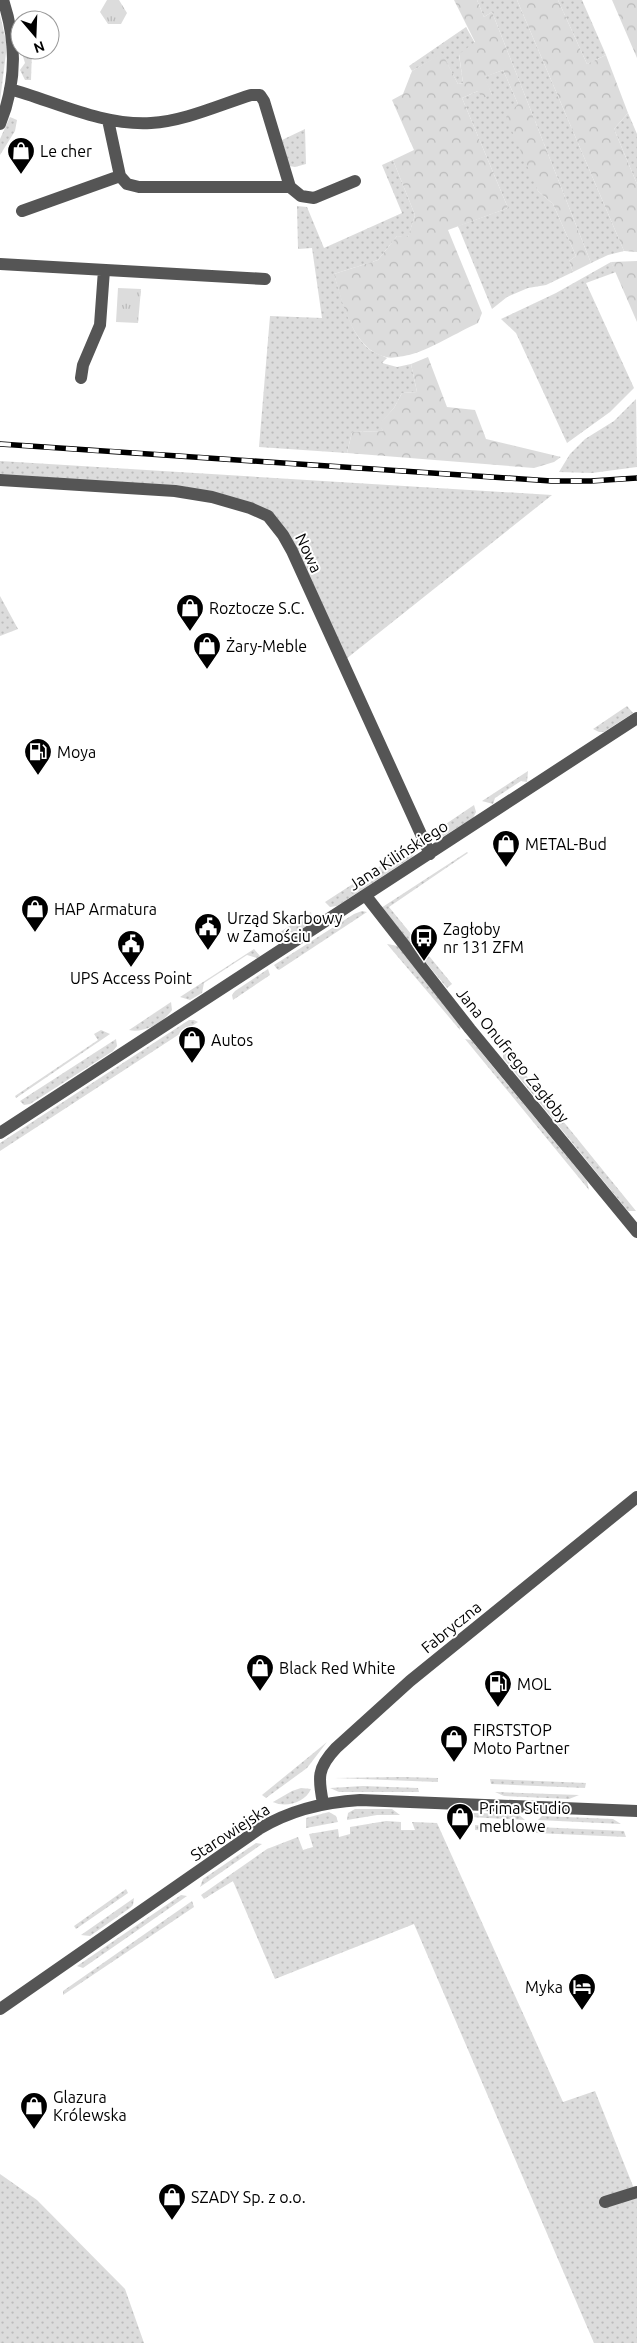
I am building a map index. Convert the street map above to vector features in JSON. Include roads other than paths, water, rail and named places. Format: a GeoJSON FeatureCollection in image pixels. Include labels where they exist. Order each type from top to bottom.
{"type":"FeatureCollection","features":[{"type":"Feature","properties":{"kind":"street"},"geometry":{"type":"LineString","coordinates":[[0,124],[10,88],[14,47],[12,32],[2,0]]}},
{"type":"Feature","properties":{"kind":"street"},"geometry":{"type":"LineString","coordinates":[[10,88],[108,120],[145,123],[163,121],[251,95],[260,95],[264,101],[290,187],[301,196],[314,198],[356,181]]}},
{"type":"Feature","properties":{"kind":"street"},"geometry":{"type":"LineString","coordinates":[[108,120],[120,176],[127,184],[139,187],[290,187]]}},
{"type":"Feature","properties":{"kind":"street"},"geometry":{"type":"LineString","coordinates":[[22,211],[120,176]]}},
{"type":"Feature","properties":{"kind":"street"},"geometry":{"type":"LineString","coordinates":[[0,264],[265,279]]}},
{"type":"Feature","properties":{"kind":"street"},"geometry":{"type":"LineString","coordinates":[[81,378],[83,365],[100,325],[104,270]]}},
{"type":"Feature","properties":{"kind":"street","name":"Nowa"},"geometry":{"type":"LineString","coordinates":[[0,480],[194,494],[237,503],[268,516],[283,535],[292,551],[430,854]]}},
{"type":"Feature","properties":{"kind":"street","name":"Jana Kilińskiego"},"geometry":{"type":"LineString","coordinates":[[0,1133],[637,718]]}},
{"type":"Feature","properties":{"kind":"street","name":"Jana Onufrego Zagłoby"},"geometry":{"type":"LineString","coordinates":[[366,896],[470,1029],[637,1232]]}},
{"type":"Feature","properties":{"kind":"street","name":"Fabryczna"},"geometry":{"type":"LineString","coordinates":[[323,1804],[319,1773],[325,1760],[336,1748],[410,1680],[637,1497]]}},
{"type":"Feature","properties":{"kind":"street","name":"Starowiejska"},"geometry":{"type":"LineString","coordinates":[[0,2009],[259,1829],[283,1817],[323,1804],[372,1800],[637,1811]]}},
{"type":"Feature","properties":{"kind":"street"},"geometry":{"type":"LineString","coordinates":[[605,2202],[637,2192]]}},
{"type":"Feature","properties":{"kind":"railway"},"geometry":{"type":"LineString","coordinates":[[0,444],[551,481],[637,478]]}},
{"type":"Feature","properties":{"kind":"place","name":"Le cher"},"geometry":{"type":"Point","coordinates":[21,175]}},
{"type":"Feature","properties":{"kind":"place","name":"Roztocze S.C."},"geometry":{"type":"Point","coordinates":[190,632]}},
{"type":"Feature","properties":{"kind":"place","name":"Żary-Meble"},"geometry":{"type":"Point","coordinates":[207,670]}},
{"type":"Feature","properties":{"kind":"place","name":"Moya"},"geometry":{"type":"Point","coordinates":[38,776]}},
{"type":"Feature","properties":{"kind":"place","name":"METAL-Bud"},"geometry":{"type":"Point","coordinates":[506,868]}},
{"type":"Feature","properties":{"kind":"place","name":"HAP Armatura"},"geometry":{"type":"Point","coordinates":[35,933]}},
{"type":"Feature","properties":{"kind":"place","name":"Urząd Skarbowy w Zamościu"},"geometry":{"type":"Point","coordinates":[208,951]}},
{"type":"Feature","properties":{"kind":"place","name":"Zagłoby nr 131 ZFM"},"geometry":{"type":"Point","coordinates":[424,962]}},
{"type":"Feature","properties":{"kind":"place","name":"UPS Access Point"},"geometry":{"type":"Point","coordinates":[131,968]}},
{"type":"Feature","properties":{"kind":"place","name":"Autos"},"geometry":{"type":"Point","coordinates":[192,1064]}},
{"type":"Feature","properties":{"kind":"place","name":"Black Red White"},"geometry":{"type":"Point","coordinates":[260,1692]}},
{"type":"Feature","properties":{"kind":"place","name":"MOL"},"geometry":{"type":"Point","coordinates":[498,1708]}},
{"type":"Feature","properties":{"kind":"place","name":"FIRSTSTOP Moto Partner"},"geometry":{"type":"Point","coordinates":[454,1763]}},
{"type":"Feature","properties":{"kind":"place","name":"Prima Studio meblowe"},"geometry":{"type":"Point","coordinates":[460,1841]}},
{"type":"Feature","properties":{"kind":"place","name":"Myka"},"geometry":{"type":"Point","coordinates":[582,2011]}},
{"type":"Feature","properties":{"kind":"place","name":"Glazura Królewska"},"geometry":{"type":"Point","coordinates":[34,2130]}},
{"type":"Feature","properties":{"kind":"place","name":"SZADY Sp. z o.o."},"geometry":{"type":"Point","coordinates":[172,2221]}}]}
